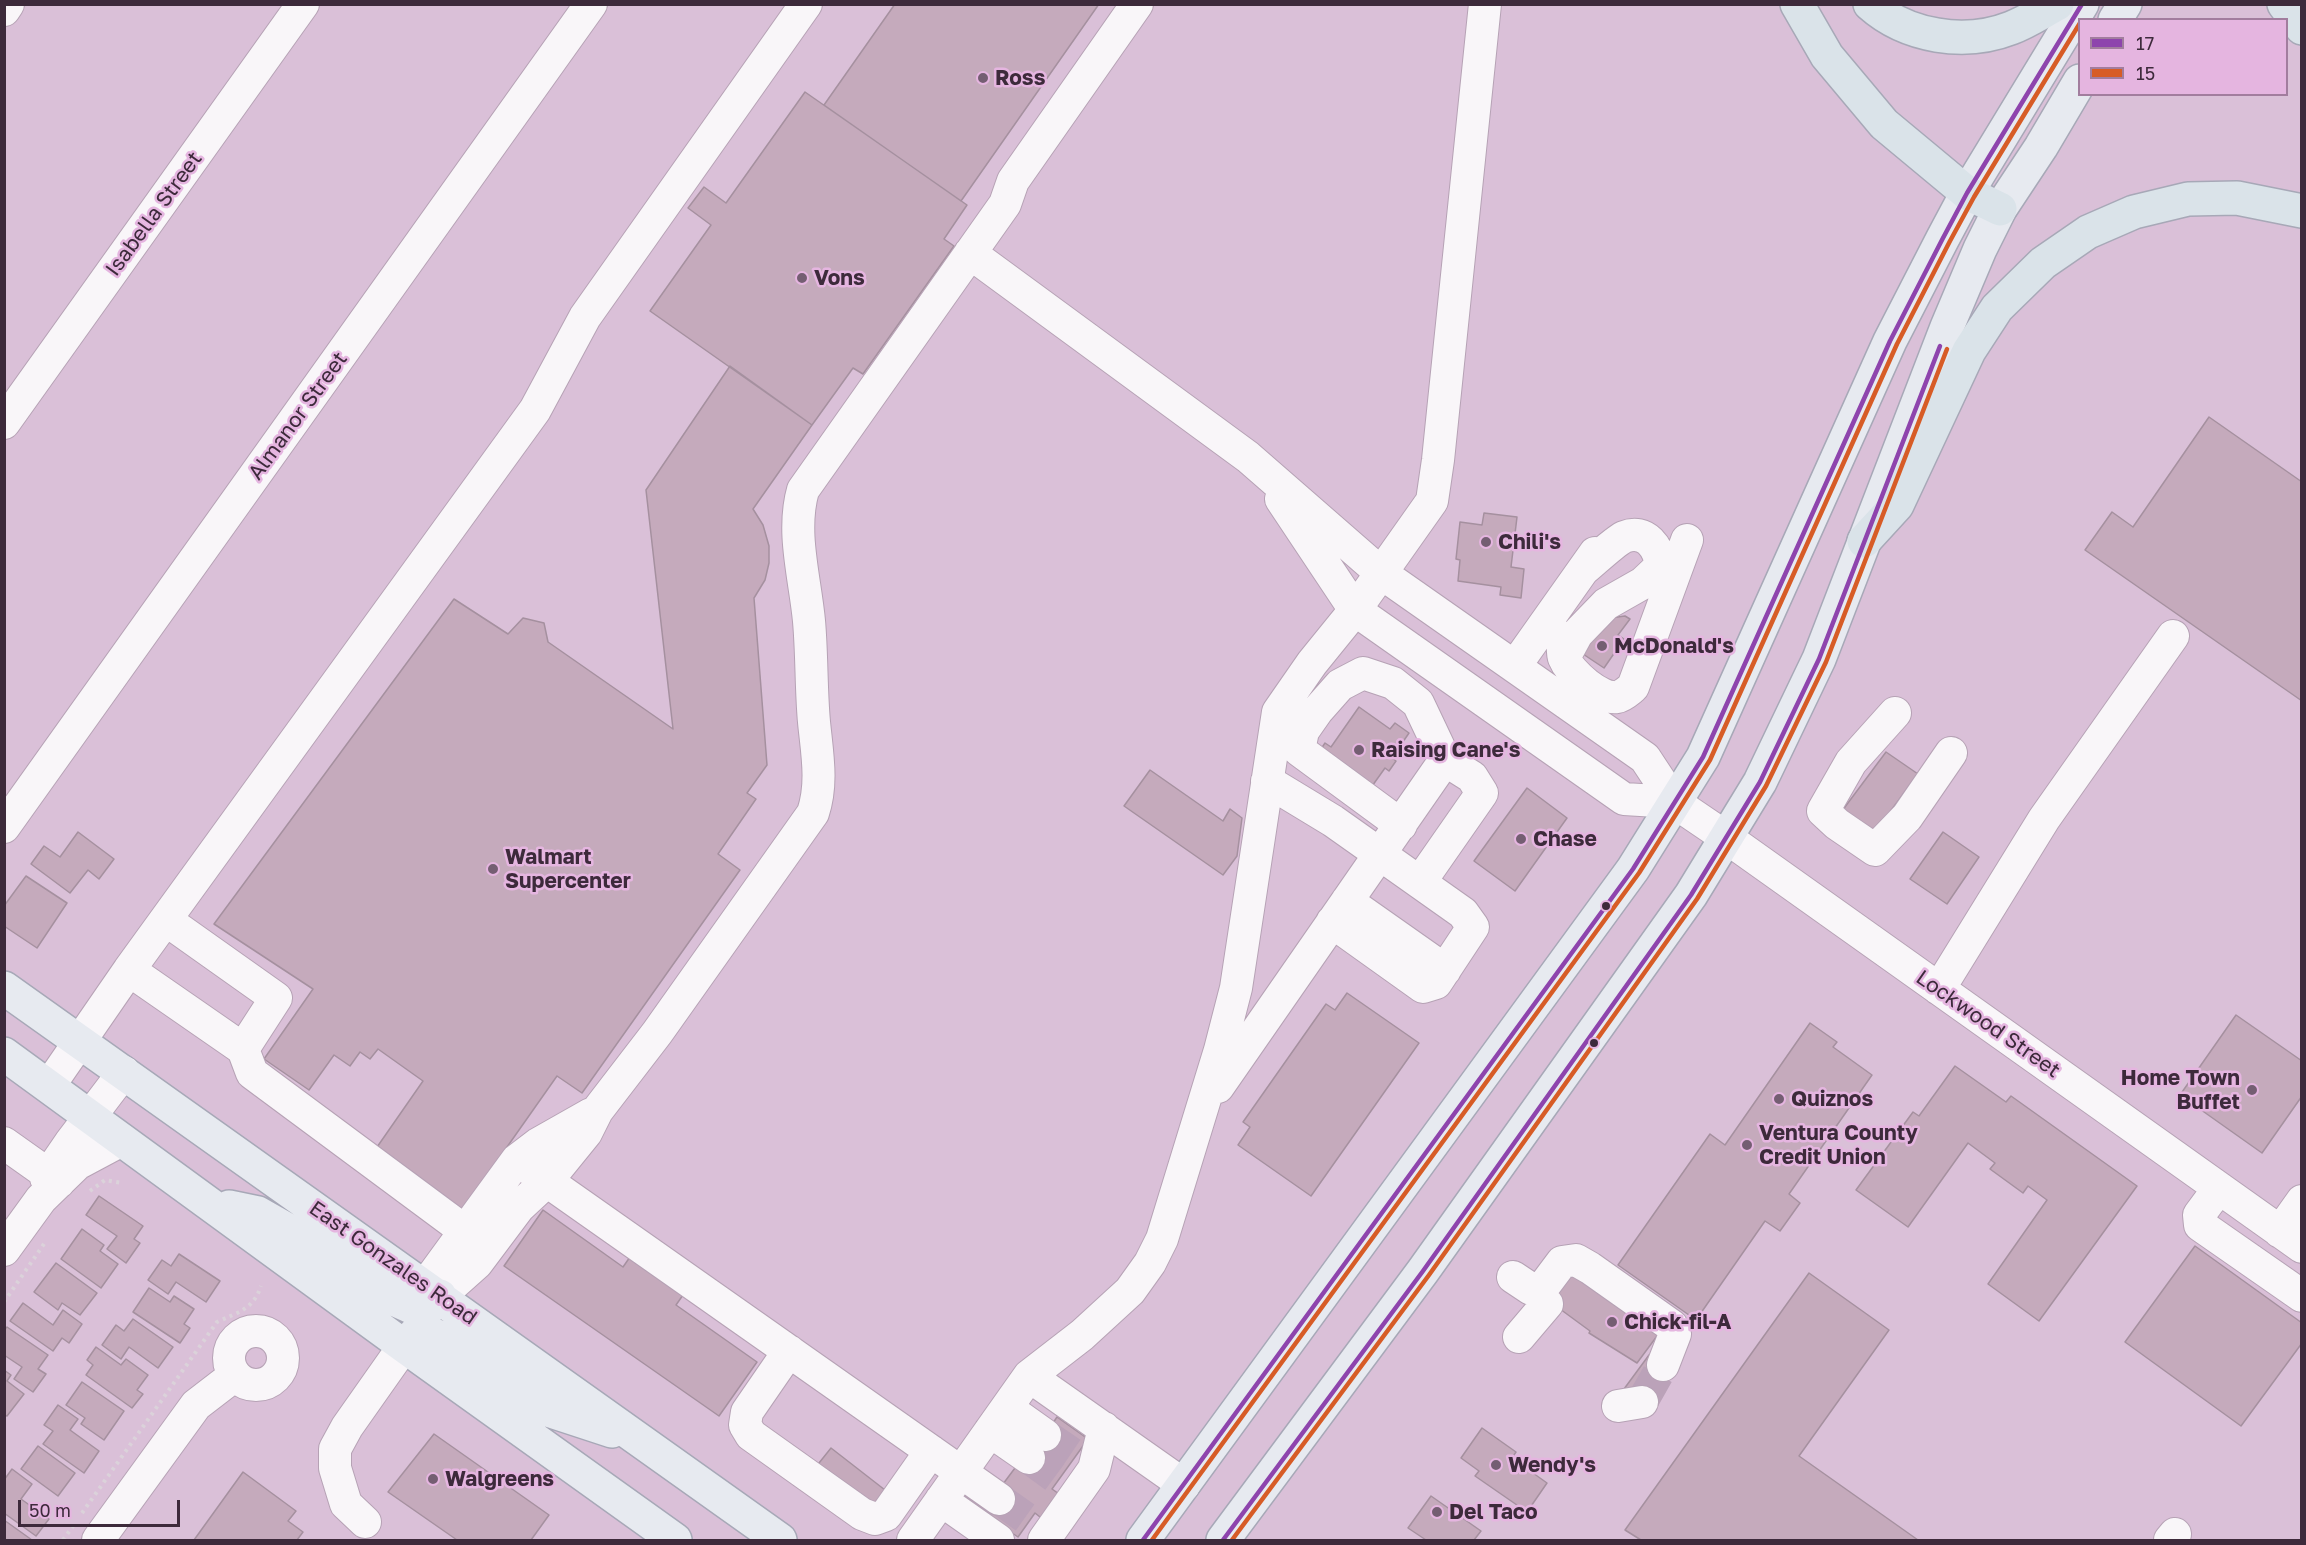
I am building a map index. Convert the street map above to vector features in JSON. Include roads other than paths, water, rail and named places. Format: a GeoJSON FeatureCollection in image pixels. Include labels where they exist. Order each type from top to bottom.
{"type":"FeatureCollection","features":[{"type":"Feature","properties":{"kind":"highway"},"geometry":{"type":"LineString","coordinates":[[1797,4],[1827,56],[1884,124],[1967,193],[2000,209]]}},
{"type":"Feature","properties":{"kind":"highway"},"geometry":{"type":"LineString","coordinates":[[1870,4],[1885,18],[1907,27],[1935,35],[1962,38],[2011,28],[2057,4]]}},
{"type":"Feature","properties":{"kind":"highway"},"geometry":{"type":"LineString","coordinates":[[2284,4],[2301,28]]}},
{"type":"Feature","properties":{"kind":"highway"},"geometry":{"type":"LineString","coordinates":[[1864,541],[1897,506],[1969,351],[1997,308],[2043,263],[2088,232],[2134,212],[2188,199],[2236,198],[2301,210]]}},
{"type":"Feature","properties":{"kind":"main road"},"geometry":{"type":"LineString","coordinates":[[1143,1540],[1633,869],[1703,756],[1890,341],[1967,193],[2082,4]]}},
{"type":"Feature","properties":{"kind":"main road"},"geometry":{"type":"LineString","coordinates":[[2116,18],[2125,4]]}},
{"type":"Feature","properties":{"kind":"main road"},"geometry":{"type":"LineString","coordinates":[[1223,1540],[1457,1224],[1685,904],[1760,782],[1820,659],[1947,327],[1977,255],[2000,209],[2041,147],[2078,83]]}},
{"type":"Feature","properties":{"kind":"main road","name":"East Gonzales Road"},"geometry":{"type":"LineString","coordinates":[[4,988],[124,1071],[780,1540]]}},
{"type":"Feature","properties":{"kind":"main road"},"geometry":{"type":"LineString","coordinates":[[4,1054],[404,1346],[675,1540]]}},
{"type":"Feature","properties":{"kind":"main road"},"geometry":{"type":"LineString","coordinates":[[210,1204],[258,1213],[309,1242],[380,1293],[409,1306],[422,1310],[430,1307],[432,1291]]}},
{"type":"Feature","properties":{"kind":"main road"},"geometry":{"type":"LineString","coordinates":[[404,1346],[416,1333],[429,1333],[487,1368],[548,1410],[638,1439]]}},
{"type":"Feature","properties":{"kind":"street"},"geometry":{"type":"LineString","coordinates":[[4,10],[8,4]]}},
{"type":"Feature","properties":{"kind":"street","name":"Isabella Street"},"geometry":{"type":"LineString","coordinates":[[4,423],[303,4]]}},
{"type":"Feature","properties":{"kind":"street","name":"Almanor Street"},"geometry":{"type":"LineString","coordinates":[[4,827],[15,792],[591,4]]}},
{"type":"Feature","properties":{"kind":"street"},"geometry":{"type":"LineString","coordinates":[[49,1086],[129,970],[535,410],[585,317],[806,4]]}},
{"type":"Feature","properties":{"kind":"street"},"geometry":{"type":"LineString","coordinates":[[432,1291],[477,1263],[519,1207],[547,1181],[586,1133],[597,1111],[657,1033],[813,813],[819,781],[809,622],[799,541],[799,506],[803,490],[1005,204],[1013,181],[1137,4]]}},
{"type":"Feature","properties":{"kind":"street"},"geometry":{"type":"LineString","coordinates":[[914,1540],[1029,1376],[1082,1335],[1130,1291],[1150,1263],[1162,1239],[1220,1050],[1236,988],[1278,712],[1312,663],[1355,610],[1432,501],[1485,4]]}},
{"type":"Feature","properties":{"kind":"street"},"geometry":{"type":"LineString","coordinates":[[970,253],[1248,458],[1381,573],[1646,758],[1674,802]]}},
{"type":"Feature","properties":{"kind":"street"},"geometry":{"type":"LineString","coordinates":[[1269,477],[1286,508],[1355,610],[1624,799],[1674,802]]}},
{"type":"Feature","properties":{"kind":"street"},"geometry":{"type":"LineString","coordinates":[[1515,666],[1592,558],[1624,537],[1637,535],[1649,539],[1660,556],[1661,567],[1643,583],[1606,604],[1577,634],[1564,657]]}},
{"type":"Feature","properties":{"kind":"street"},"geometry":{"type":"LineString","coordinates":[[1544,626],[1563,639],[1564,657],[1572,672],[1599,693],[1611,698],[1620,697],[1633,687],[1687,540]]}},
{"type":"Feature","properties":{"kind":"street"},"geometry":{"type":"LineString","coordinates":[[1939,989],[2044,819],[2173,636]]}},
{"type":"Feature","properties":{"kind":"street"},"geometry":{"type":"LineString","coordinates":[[1401,825],[1319,767],[1299,750],[1304,731],[1317,711],[1340,685],[1363,673],[1393,683],[1418,703],[1445,760],[1472,777],[1482,793],[1420,882]]}},
{"type":"Feature","properties":{"kind":"street"},"geometry":{"type":"LineString","coordinates":[[1895,713],[1851,762],[1824,811],[1837,824],[1875,850],[1907,817],[1951,753]]}},
{"type":"Feature","properties":{"kind":"street"},"geometry":{"type":"LineString","coordinates":[[1201,1113],[1445,760]]}},
{"type":"Feature","properties":{"kind":"street"},"geometry":{"type":"LineString","coordinates":[[1267,781],[1333,821],[1420,882],[1463,913],[1473,927],[1436,983],[1423,987],[1345,904]]}},
{"type":"Feature","properties":{"kind":"street","name":"Lockwood Street"},"geometry":{"type":"LineString","coordinates":[[1674,802],[2291,1239]]}},
{"type":"Feature","properties":{"kind":"street"},"geometry":{"type":"LineString","coordinates":[[1345,904],[1449,963]]}},
{"type":"Feature","properties":{"kind":"street"},"geometry":{"type":"LineString","coordinates":[[166,920],[276,998],[243,1049]]}},
{"type":"Feature","properties":{"kind":"street"},"geometry":{"type":"LineString","coordinates":[[129,970],[243,1049],[252,1073],[465,1231]]}},
{"type":"Feature","properties":{"kind":"street"},"geometry":{"type":"LineString","coordinates":[[4,1250],[49,1185],[90,1116],[124,1071]]}},
{"type":"Feature","properties":{"kind":"street"},"geometry":{"type":"LineString","coordinates":[[432,1291],[465,1231],[517,1160],[538,1144],[597,1111]]}},
{"type":"Feature","properties":{"kind":"street"},"geometry":{"type":"LineString","coordinates":[[49,1185],[77,1164],[122,1140]]}},
{"type":"Feature","properties":{"kind":"street"},"geometry":{"type":"LineString","coordinates":[[4,1143],[49,1185]]}},
{"type":"Feature","properties":{"kind":"street"},"geometry":{"type":"LineString","coordinates":[[517,1160],[999,1499]]}},
{"type":"Feature","properties":{"kind":"street"},"geometry":{"type":"LineString","coordinates":[[2219,1188],[2199,1215],[2200,1225],[2301,1296]]}},
{"type":"Feature","properties":{"kind":"street"},"geometry":{"type":"LineString","coordinates":[[2291,1239],[2301,1201]]}},
{"type":"Feature","properties":{"kind":"street"},"geometry":{"type":"LineString","coordinates":[[1514,1277],[1531,1289],[1544,1286],[1562,1262],[1590,1268],[1672,1326],[1675,1334],[1663,1365]]}},
{"type":"Feature","properties":{"kind":"street"},"geometry":{"type":"LineString","coordinates":[[1519,1337],[1547,1304]]}},
{"type":"Feature","properties":{"kind":"street"},"geometry":{"type":"LineString","coordinates":[[365,1522],[346,1504],[335,1468],[335,1449],[346,1427],[404,1346]]}},
{"type":"Feature","properties":{"kind":"street"},"geometry":{"type":"LineString","coordinates":[[789,1352],[747,1412],[745,1425],[751,1436],[862,1514],[875,1519],[886,1515],[931,1451]]}},
{"type":"Feature","properties":{"kind":"street"},"geometry":{"type":"LineString","coordinates":[[98,1540],[196,1406],[235,1375]]}},
{"type":"Feature","properties":{"kind":"street"},"geometry":{"type":"LineString","coordinates":[[1029,1376],[1184,1485]]}},
{"type":"Feature","properties":{"kind":"street"},"geometry":{"type":"LineString","coordinates":[[998,1420],[1037,1447]]}},
{"type":"Feature","properties":{"kind":"street"},"geometry":{"type":"LineString","coordinates":[[1041,1532],[1104,1428]]}},
{"type":"Feature","properties":{"kind":"street"},"geometry":{"type":"LineString","coordinates":[[941,1500],[998,1540]]}},
{"type":"Feature","properties":{"kind":"tunnel"},"geometry":{"type":"LineString","coordinates":[[1642,1402],[1663,1365]]}},
{"type":"Feature","properties":{"kind":"tunnel"},"geometry":{"type":"LineString","coordinates":[[1045,1435],[1076,1456]]}},
{"type":"Feature","properties":{"kind":"tunnel"},"geometry":{"type":"LineString","coordinates":[[1029,1458],[1059,1480]]}},
{"type":"Feature","properties":{"kind":"tunnel"},"geometry":{"type":"LineString","coordinates":[[999,1499],[1030,1521]]}},
{"type":"Feature","properties":{"kind":"place","name":"Ross"},"geometry":{"type":"Point","coordinates":[983,78]}},
{"type":"Feature","properties":{"kind":"place","name":"Vons"},"geometry":{"type":"Point","coordinates":[802,278]}},
{"type":"Feature","properties":{"kind":"place","name":"Chili's"},"geometry":{"type":"Point","coordinates":[1486,542]}},
{"type":"Feature","properties":{"kind":"place","name":"McDonald's"},"geometry":{"type":"Point","coordinates":[1602,646]}},
{"type":"Feature","properties":{"kind":"place","name":"Raising Cane's"},"geometry":{"type":"Point","coordinates":[1359,750]}},
{"type":"Feature","properties":{"kind":"place","name":"Chase"},"geometry":{"type":"Point","coordinates":[1521,839]}},
{"type":"Feature","properties":{"kind":"place","name":"Walmart Supercenter"},"geometry":{"type":"Point","coordinates":[493,869]}},
{"type":"Feature","properties":{"kind":"place","name":"Home Town Buffet"},"geometry":{"type":"Point","coordinates":[2252,1090]}},
{"type":"Feature","properties":{"kind":"place","name":"Quiznos"},"geometry":{"type":"Point","coordinates":[1779,1099]}},
{"type":"Feature","properties":{"kind":"place","name":"Ventura County Credit Union"},"geometry":{"type":"Point","coordinates":[1747,1145]}},
{"type":"Feature","properties":{"kind":"place","name":"Chick-fil-A"},"geometry":{"type":"Point","coordinates":[1612,1322]}},
{"type":"Feature","properties":{"kind":"place","name":"Wendy's"},"geometry":{"type":"Point","coordinates":[1496,1465]}},
{"type":"Feature","properties":{"kind":"place","name":"Walgreens"},"geometry":{"type":"Point","coordinates":[433,1479]}},
{"type":"Feature","properties":{"kind":"place","name":"Del Taco"},"geometry":{"type":"Point","coordinates":[1437,1512]}}]}
